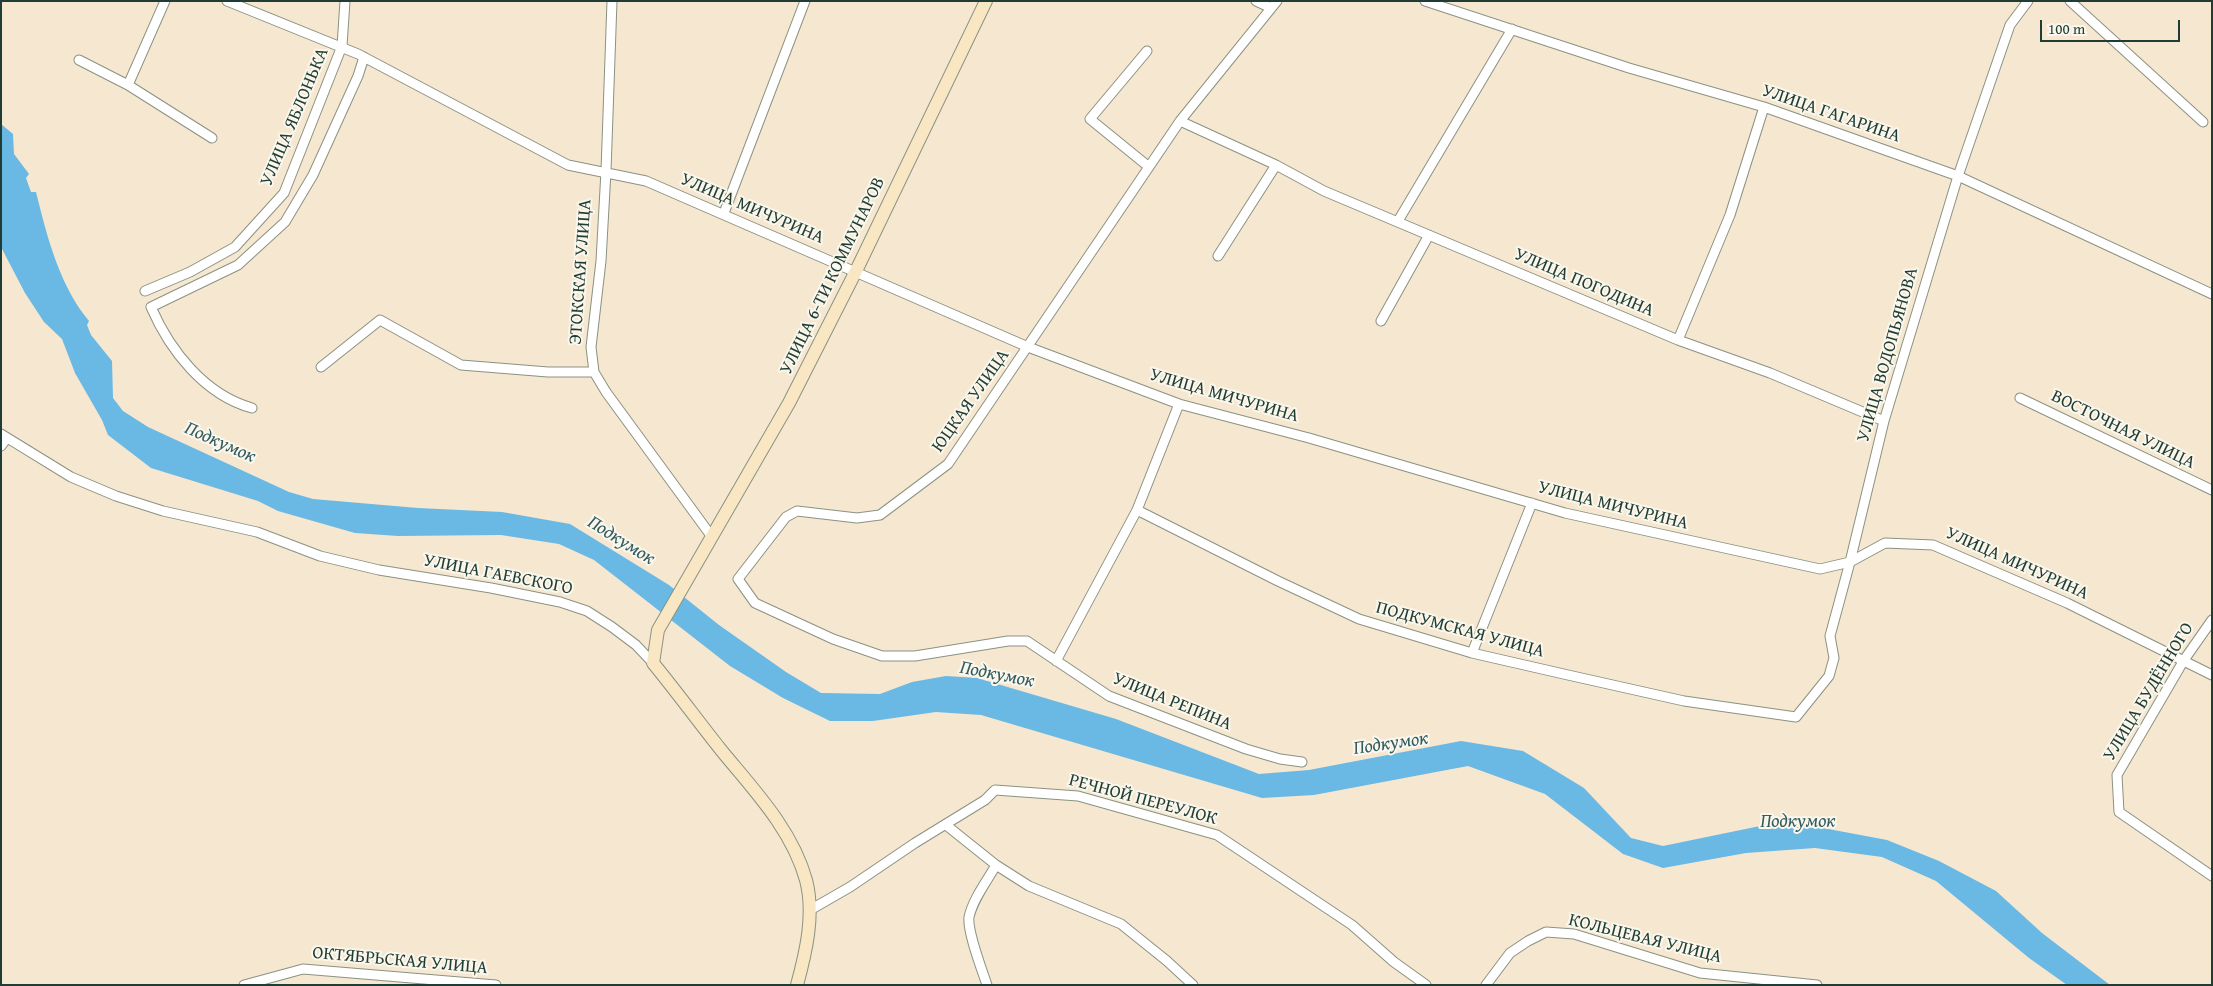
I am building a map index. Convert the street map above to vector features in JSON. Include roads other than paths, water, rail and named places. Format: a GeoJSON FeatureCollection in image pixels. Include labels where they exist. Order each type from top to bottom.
{"type":"FeatureCollection","features":[{"type":"Feature","properties":{"kind":"main road","name":"УЛИЦА 6-ТИ КОММУНАРОВ"},"geometry":{"type":"LineString","coordinates":[[653,663],[658,630],[789,403],[856,271],[986,1]]}},
{"type":"Feature","properties":{"kind":"main road","name":"УЛИЦА ГАЕВСКОГО"},"geometry":{"type":"LineString","coordinates":[[653,663],[780,824],[801,866],[806,881],[810,910],[807,941],[797,985]]}},
{"type":"Feature","properties":{"kind":"street"},"geometry":{"type":"LineString","coordinates":[[128,86],[165,1]]}},
{"type":"Feature","properties":{"kind":"street","name":"УЛИЦА МИЧУРИНА"},"geometry":{"type":"LineString","coordinates":[[227,1],[342,46],[568,165],[646,180],[1028,347],[1179,404],[1309,438],[1574,515],[1820,569],[1850,562],[1885,543],[1933,545],[2067,603],[2212,675]]}},
{"type":"Feature","properties":{"kind":"street","name":"УЛИЦА ЯБЛОНЬКА"},"geometry":{"type":"LineString","coordinates":[[145,291],[190,272],[235,246],[284,193],[342,46],[345,1]]}},
{"type":"Feature","properties":{"kind":"street","name":"ЭТОКСКАЯ УЛИЦА"},"geometry":{"type":"LineString","coordinates":[[612,1],[606,171],[600,261],[590,347],[594,372],[606,392],[712,536]]}},
{"type":"Feature","properties":{"kind":"street"},"geometry":{"type":"LineString","coordinates":[[724,213],[805,1]]}},
{"type":"Feature","properties":{"kind":"street"},"geometry":{"type":"LineString","coordinates":[[1256,1],[1274,5]]}},
{"type":"Feature","properties":{"kind":"street","name":"УЛИЦА ГАГАРИНА"},"geometry":{"type":"LineString","coordinates":[[1425,1],[1629,68],[1764,107],[1958,176],[2212,294]]}},
{"type":"Feature","properties":{"kind":"street"},"geometry":{"type":"LineString","coordinates":[[2070,1],[2203,122]]}},
{"type":"Feature","properties":{"kind":"street","name":"УЛИЦА ВОДОПЬЯНОВА"},"geometry":{"type":"LineString","coordinates":[[1796,717],[1829,676],[1834,658],[1830,636],[1884,421],[1958,176],[2010,25],[2023,2]]}},
{"type":"Feature","properties":{"kind":"street","name":"ЮЦКАЯ УЛИЦА"},"geometry":{"type":"LineString","coordinates":[[738,579],[786,517],[798,511],[857,518],[880,515],[948,464],[1180,120],[1274,5]]}},
{"type":"Feature","properties":{"kind":"street"},"geometry":{"type":"LineString","coordinates":[[1398,221],[1512,29]]}},
{"type":"Feature","properties":{"kind":"street"},"geometry":{"type":"LineString","coordinates":[[1147,51],[1090,120],[1149,166]]}},
{"type":"Feature","properties":{"kind":"street","name":"УЛИЦА ЯБЛОНЬКА"},"geometry":{"type":"LineString","coordinates":[[252,408],[232,402],[183,362],[160,327],[152,307],[238,265],[285,222],[313,175],[358,76],[364,57]]}},
{"type":"Feature","properties":{"kind":"street"},"geometry":{"type":"LineString","coordinates":[[79,60],[128,86],[212,138]]}},
{"type":"Feature","properties":{"kind":"street"},"geometry":{"type":"LineString","coordinates":[[1678,340],[1730,215],[1764,107]]}},
{"type":"Feature","properties":{"kind":"street","name":"УЛИЦА ПОГОДИНА"},"geometry":{"type":"LineString","coordinates":[[1180,120],[1276,165],[1324,191],[1678,340],[1770,373],[1884,421]]}},
{"type":"Feature","properties":{"kind":"street"},"geometry":{"type":"LineString","coordinates":[[1218,256],[1276,165]]}},
{"type":"Feature","properties":{"kind":"street"},"geometry":{"type":"LineString","coordinates":[[1381,321],[1429,235]]}},
{"type":"Feature","properties":{"kind":"street"},"geometry":{"type":"LineString","coordinates":[[321,367],[380,320],[461,365],[548,372],[594,372]]}},
{"type":"Feature","properties":{"kind":"street","name":"ВОСТОЧНАЯ УЛИЦА"},"geometry":{"type":"LineString","coordinates":[[2020,398],[2212,490]]}},
{"type":"Feature","properties":{"kind":"street"},"geometry":{"type":"LineString","coordinates":[[1056,661],[1137,510],[1179,404]]}},
{"type":"Feature","properties":{"kind":"street"},"geometry":{"type":"LineString","coordinates":[[1,446],[4,436]]}},
{"type":"Feature","properties":{"kind":"street","name":"УЛИЦА ГАЕВСКОГО"},"geometry":{"type":"LineString","coordinates":[[4,436],[71,477],[116,496],[154,508],[256,532],[320,556],[379,570],[560,602],[587,611],[618,631],[653,663]]}},
{"type":"Feature","properties":{"kind":"street"},"geometry":{"type":"LineString","coordinates":[[1472,653],[1532,503]]}},
{"type":"Feature","properties":{"kind":"street","name":"ПОДКУМСКАЯ УЛИЦА"},"geometry":{"type":"LineString","coordinates":[[1137,510],[1278,581],[1359,619],[1472,653],[1684,700],[1796,717]]}},
{"type":"Feature","properties":{"kind":"street","name":"УЛИЦА РЕПИНА"},"geometry":{"type":"LineString","coordinates":[[738,579],[754,603],[833,639],[882,656],[914,656],[1008,641],[1027,641],[1109,696],[1280,760],[1302,762]]}},
{"type":"Feature","properties":{"kind":"street","name":"УЛИЦА БУДЁННОГО"},"geometry":{"type":"LineString","coordinates":[[2212,620],[2184,660],[2117,775],[2119,812],[2212,876]]}},
{"type":"Feature","properties":{"kind":"street","name":"РЕЧНОЙ ПЕРЕУЛОК"},"geometry":{"type":"LineString","coordinates":[[810,910],[850,887],[985,800],[995,790],[1078,796],[1217,835],[1352,925],[1394,962],[1426,985]]}},
{"type":"Feature","properties":{"kind":"street"},"geometry":{"type":"LineString","coordinates":[[946,825],[996,866],[1029,886],[1121,924],[1168,961],[1193,985]]}},
{"type":"Feature","properties":{"kind":"street"},"geometry":{"type":"LineString","coordinates":[[987,985],[975,949],[969,919],[976,900],[996,866]]}},
{"type":"Feature","properties":{"kind":"street","name":"КОЛЬЦЕВАЯ УЛИЦА"},"geometry":{"type":"LineString","coordinates":[[1486,985],[1510,953],[1546,932],[1574,934],[1700,973],[1816,985]]}},
{"type":"Feature","properties":{"kind":"street","name":"ОКТЯБРЬСКАЯ УЛИЦА"},"geometry":{"type":"LineString","coordinates":[[244,985],[303,969],[496,985]]}},
{"type":"Feature","properties":{"kind":"street"},"geometry":{"type":"LineString","coordinates":[[387,985],[392,975]]}},
{"type":"Feature","properties":{"kind":"water"},"geometry":{"type":"Polygon","coordinates":[[[1,124],[13,134],[14,154],[29,174],[26,178],[31,192],[36,192],[55,260],[62,276],[89,321],[87,325],[91,335],[112,361],[113,398],[123,411],[148,427],[289,492],[313,499],[418,508],[502,512],[570,524],[669,585],[719,625],[786,672],[821,693],[880,694],[912,682],[946,676],[977,678],[1116,719],[1259,774],[1309,770],[1461,741],[1523,751],[1584,788],[1631,838],[1663,846],[1760,826],[1823,828],[1887,840],[1939,861],[1996,891],[2042,933],[2110,985],[2067,985],[2029,958],[1936,881],[1882,857],[1815,848],[1746,853],[1663,868],[1623,854],[1545,794],[1468,766],[1314,795],[1262,798],[981,715],[936,712],[873,721],[830,721],[783,698],[730,666],[594,560],[559,544],[501,535],[398,536],[355,533],[278,511],[258,501],[151,468],[108,435],[102,420],[75,373],[62,339],[44,322],[25,293],[1,247],[1,124]]]}},
{"type":"Feature","properties":{"kind":"water label","name":"Подкумок"},"geometry":{"type":"Point","coordinates":[220,443]}},
{"type":"Feature","properties":{"kind":"water label","name":"Подкумок"},"geometry":{"type":"Point","coordinates":[621,541]}},
{"type":"Feature","properties":{"kind":"water label","name":"Подкумок"},"geometry":{"type":"Point","coordinates":[997,675]}},
{"type":"Feature","properties":{"kind":"water label","name":"Подкумок"},"geometry":{"type":"Point","coordinates":[1391,744]}},
{"type":"Feature","properties":{"kind":"water label","name":"Подкумок"},"geometry":{"type":"Point","coordinates":[1798,822]}}]}
